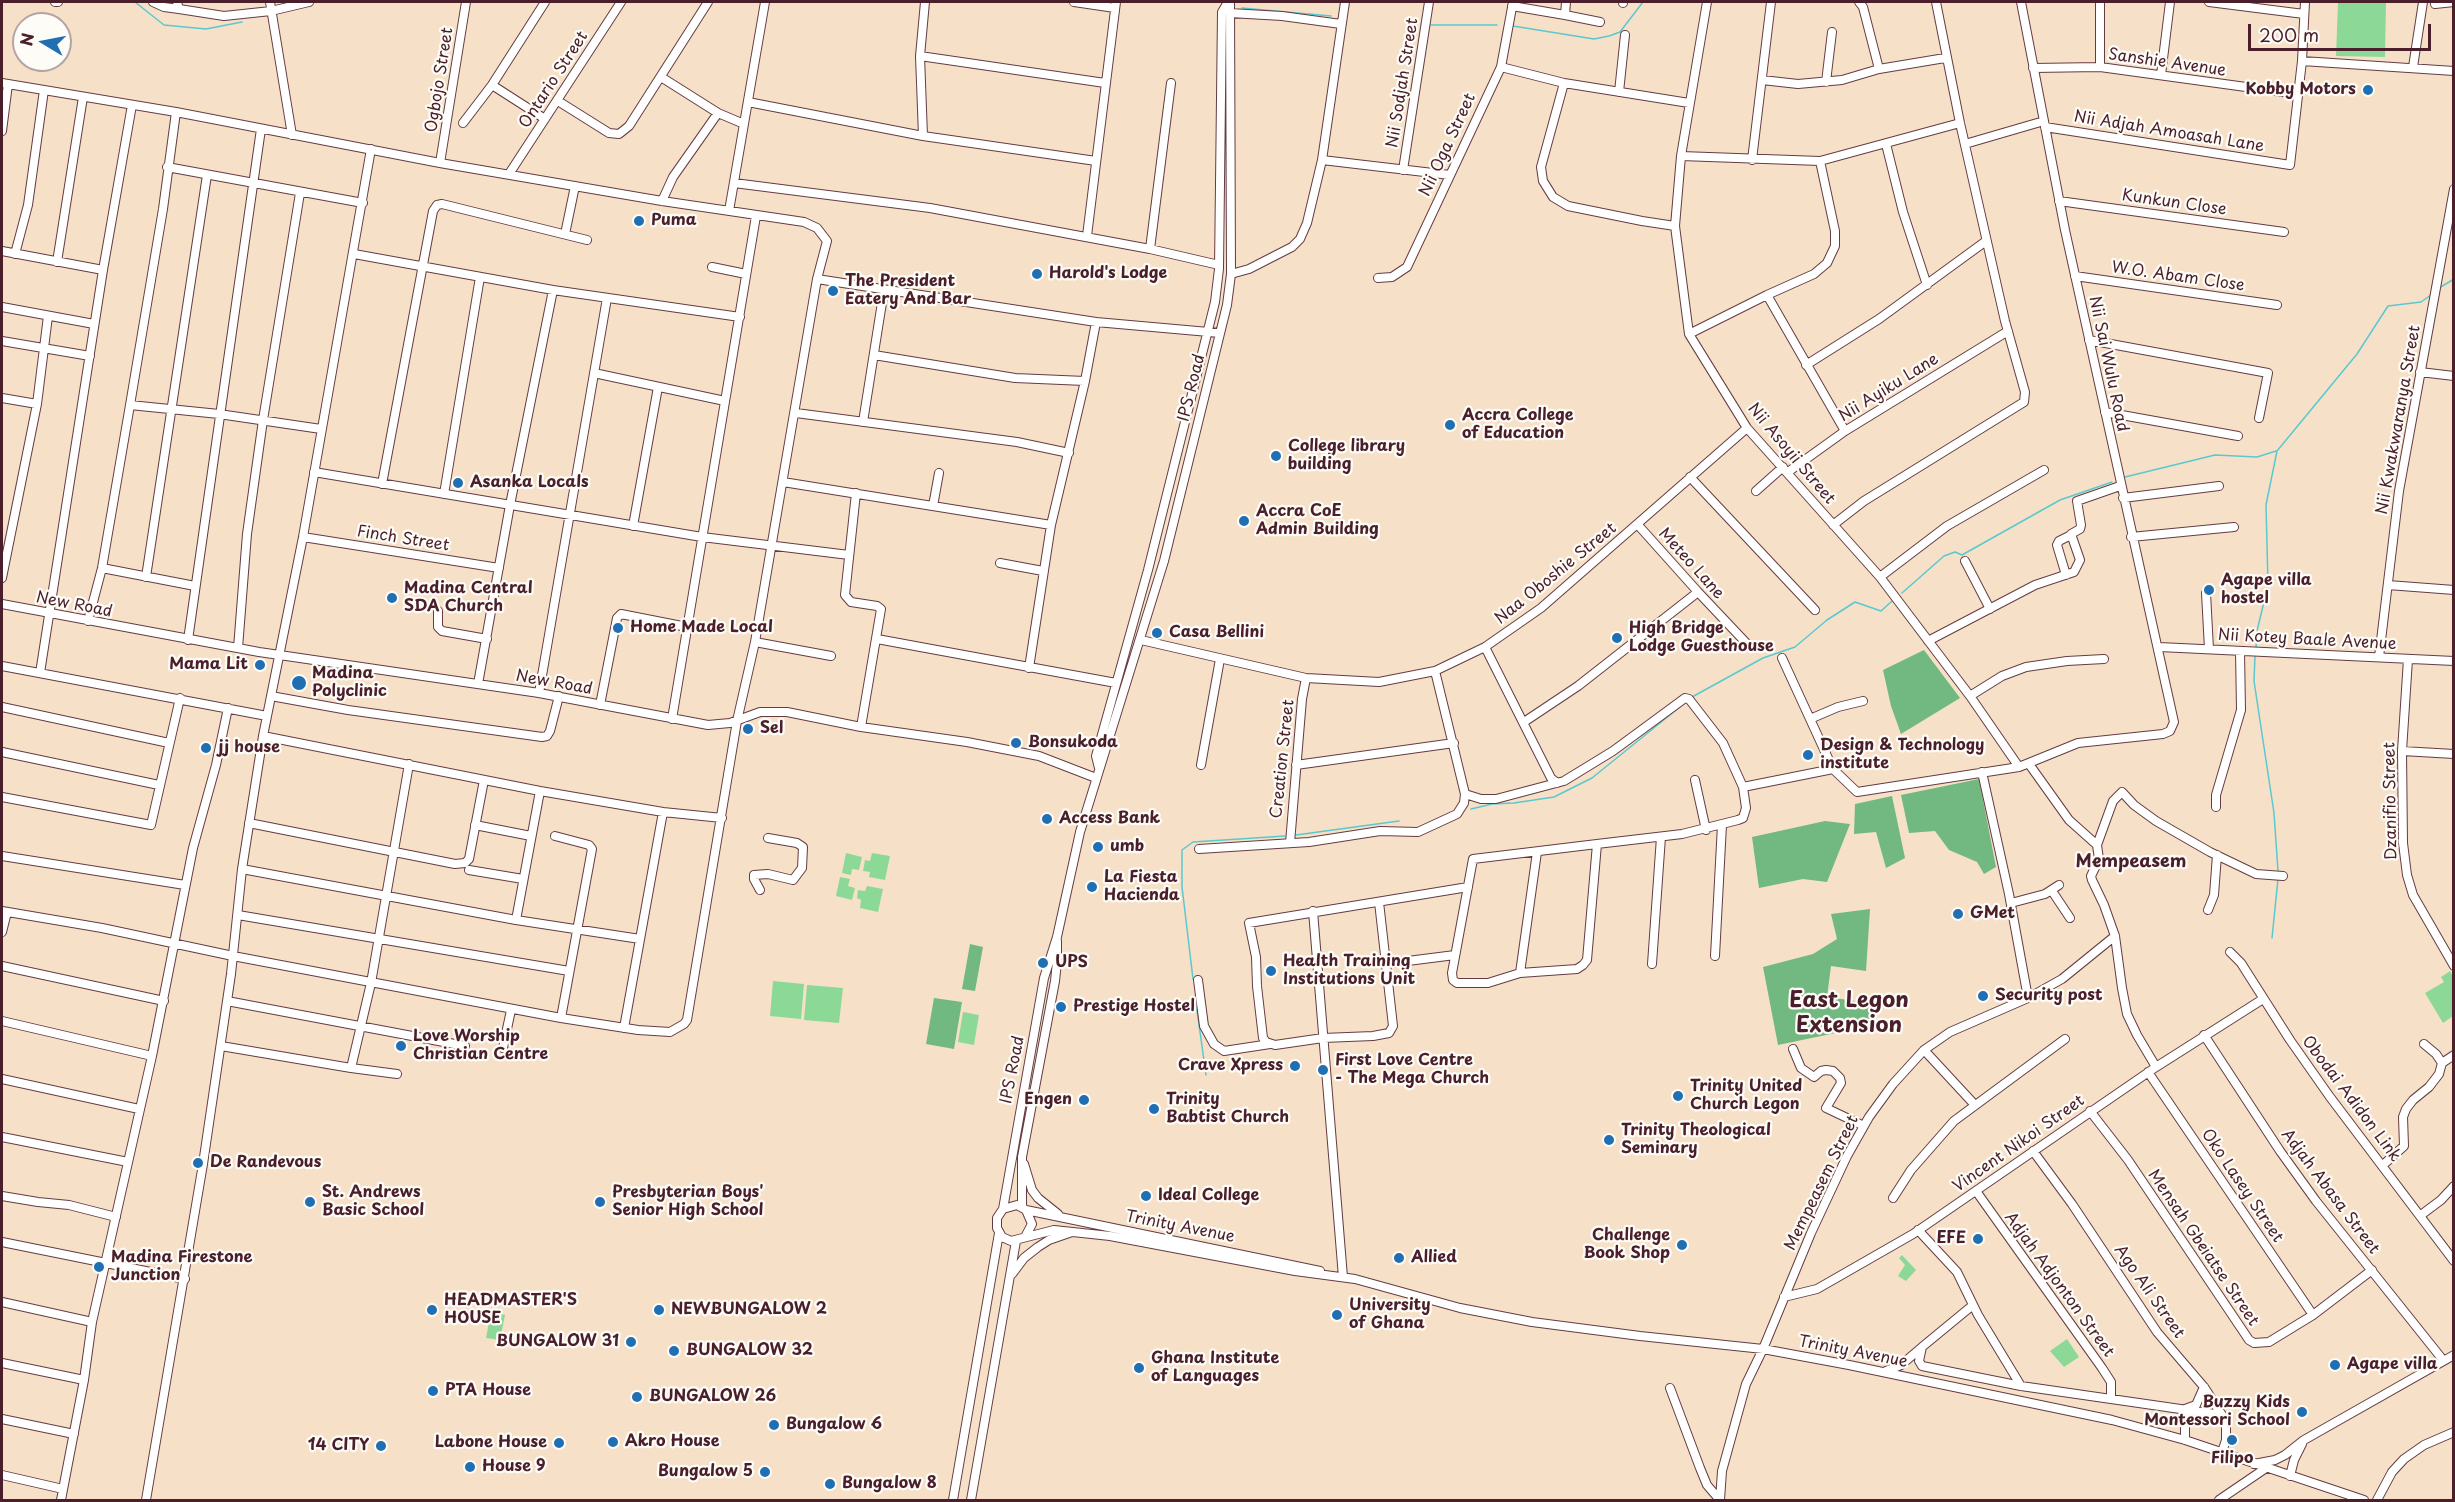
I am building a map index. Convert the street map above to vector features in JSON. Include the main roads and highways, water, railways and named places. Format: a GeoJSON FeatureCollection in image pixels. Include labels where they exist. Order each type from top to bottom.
{"type":"FeatureCollection","features":[{"type":"Feature","properties":{"kind":"waterway"},"geometry":{"type":"LineString","coordinates":[[135,2],[164,25],[206,29],[242,22]]}},
{"type":"Feature","properties":{"kind":"waterway"},"geometry":{"type":"LineString","coordinates":[[1513,26],[1594,39],[1620,32],[1643,2]]}},
{"type":"Feature","properties":{"kind":"waterway"},"geometry":{"type":"LineString","coordinates":[[1242,8],[1331,16]]}},
{"type":"Feature","properties":{"kind":"waterway"},"geometry":{"type":"LineString","coordinates":[[1431,25],[1497,25]]}},
{"type":"Feature","properties":{"kind":"waterway"},"geometry":{"type":"LineString","coordinates":[[2439,288],[2454,279]]}},
{"type":"Feature","properties":{"kind":"waterway"},"geometry":{"type":"LineString","coordinates":[[2256,648],[2257,631],[2268,585],[2266,505],[2277,451],[2357,354],[2388,306],[2421,302],[2431,295]]}},
{"type":"Feature","properties":{"kind":"waterway"},"geometry":{"type":"LineString","coordinates":[[2125,477],[2215,455],[2257,457],[2276,451]]}},
{"type":"Feature","properties":{"kind":"waterway"},"geometry":{"type":"LineString","coordinates":[[1902,593],[1944,556],[1955,552],[1962,555],[2060,500],[2112,482]]}},
{"type":"Feature","properties":{"kind":"waterway"},"geometry":{"type":"LineString","coordinates":[[1692,697],[1763,658],[1795,647],[1827,620],[1855,602],[1881,611],[1892,601]]}},
{"type":"Feature","properties":{"kind":"waterway"},"geometry":{"type":"LineString","coordinates":[[2255,656],[2254,681],[2274,813],[2278,871]]}},
{"type":"Feature","properties":{"kind":"waterway"},"geometry":{"type":"LineString","coordinates":[[1471,809],[1492,804],[1554,797],[1592,778],[1686,702]]}},
{"type":"Feature","properties":{"kind":"waterway"},"geometry":{"type":"LineString","coordinates":[[1296,835],[1399,821]]}},
{"type":"Feature","properties":{"kind":"waterway"},"geometry":{"type":"LineString","coordinates":[[1193,979],[1182,887],[1182,850],[1193,842],[1285,836]]}},
{"type":"Feature","properties":{"kind":"waterway"},"geometry":{"type":"LineString","coordinates":[[2272,938],[2278,879]]}},
{"type":"Feature","properties":{"kind":"waterway"},"geometry":{"type":"LineString","coordinates":[[1195,996],[1206,1075]]}},
{"type":"Feature","properties":{"kind":"place","name":"Kobby Motors"},"geometry":{"type":"Point","coordinates":[2368,90]}},
{"type":"Feature","properties":{"kind":"place","name":"Puma"},"geometry":{"type":"Point","coordinates":[639,221]}},
{"type":"Feature","properties":{"kind":"place","name":"Harold's Lodge"},"geometry":{"type":"Point","coordinates":[1037,274]}},
{"type":"Feature","properties":{"kind":"place","name":"The President Eatery And Bar"},"geometry":{"type":"Point","coordinates":[833,291]}},
{"type":"Feature","properties":{"kind":"place","name":"Accra College of Education"},"geometry":{"type":"Point","coordinates":[1450,425]}},
{"type":"Feature","properties":{"kind":"place","name":"College library building"},"geometry":{"type":"Point","coordinates":[1276,456]}},
{"type":"Feature","properties":{"kind":"place","name":"Asanka Locals"},"geometry":{"type":"Point","coordinates":[458,483]}},
{"type":"Feature","properties":{"kind":"place","name":"Accra CoE Admin Building"},"geometry":{"type":"Point","coordinates":[1244,521]}},
{"type":"Feature","properties":{"kind":"place","name":"Agape villa hostel"},"geometry":{"type":"Point","coordinates":[2209,590]}},
{"type":"Feature","properties":{"kind":"place","name":"Madina Central SDA Church"},"geometry":{"type":"Point","coordinates":[392,598]}},
{"type":"Feature","properties":{"kind":"place","name":"Home Made Local"},"geometry":{"type":"Point","coordinates":[618,628]}},
{"type":"Feature","properties":{"kind":"place","name":"Casa Bellini"},"geometry":{"type":"Point","coordinates":[1157,633]}},
{"type":"Feature","properties":{"kind":"place","name":"High Bridge Lodge Guesthouse"},"geometry":{"type":"Point","coordinates":[1617,638]}},
{"type":"Feature","properties":{"kind":"place","name":"Mama Lit"},"geometry":{"type":"Point","coordinates":[260,665]}},
{"type":"Feature","properties":{"kind":"place","name":"Madina Polyclinic"},"geometry":{"type":"Point","coordinates":[299,683]}},
{"type":"Feature","properties":{"kind":"place","name":"Sel"},"geometry":{"type":"Point","coordinates":[748,729]}},
{"type":"Feature","properties":{"kind":"place","name":"Bonsukoda"},"geometry":{"type":"Point","coordinates":[1016,743]}},
{"type":"Feature","properties":{"kind":"place","name":"jj house"},"geometry":{"type":"Point","coordinates":[206,748]}},
{"type":"Feature","properties":{"kind":"place","name":"Design & Technology institute"},"geometry":{"type":"Point","coordinates":[1808,755]}},
{"type":"Feature","properties":{"kind":"place","name":"Access Bank"},"geometry":{"type":"Point","coordinates":[1047,819]}},
{"type":"Feature","properties":{"kind":"place","name":"umb"},"geometry":{"type":"Point","coordinates":[1098,847]}},
{"type":"Feature","properties":{"kind":"place","name":"La Fiesta Hacienda"},"geometry":{"type":"Point","coordinates":[1092,887]}},
{"type":"Feature","properties":{"kind":"place","name":"GMet"},"geometry":{"type":"Point","coordinates":[1958,914]}},
{"type":"Feature","properties":{"kind":"place","name":"UPS"},"geometry":{"type":"Point","coordinates":[1043,963]}},
{"type":"Feature","properties":{"kind":"place","name":"Health Training Institutions Unit"},"geometry":{"type":"Point","coordinates":[1271,971]}},
{"type":"Feature","properties":{"kind":"place","name":"Security post"},"geometry":{"type":"Point","coordinates":[1983,996]}},
{"type":"Feature","properties":{"kind":"place","name":"Prestige Hostel"},"geometry":{"type":"Point","coordinates":[1061,1007]}},
{"type":"Feature","properties":{"kind":"place","name":"Love Worship Christian Centre"},"geometry":{"type":"Point","coordinates":[401,1046]}},
{"type":"Feature","properties":{"kind":"place","name":"Crave Xpress"},"geometry":{"type":"Point","coordinates":[1295,1066]}},
{"type":"Feature","properties":{"kind":"place","name":"First Love Centre - The Mega Church"},"geometry":{"type":"Point","coordinates":[1323,1070]}},
{"type":"Feature","properties":{"kind":"place","name":"Trinity United Church Legon"},"geometry":{"type":"Point","coordinates":[1678,1096]}},
{"type":"Feature","properties":{"kind":"place","name":"Engen"},"geometry":{"type":"Point","coordinates":[1084,1100]}},
{"type":"Feature","properties":{"kind":"place","name":"Trinity Babtist Church"},"geometry":{"type":"Point","coordinates":[1154,1109]}},
{"type":"Feature","properties":{"kind":"place","name":"Trinity Theological Seminary"},"geometry":{"type":"Point","coordinates":[1609,1140]}},
{"type":"Feature","properties":{"kind":"place","name":"De Randevous"},"geometry":{"type":"Point","coordinates":[198,1163]}},
{"type":"Feature","properties":{"kind":"place","name":"Ideal College"},"geometry":{"type":"Point","coordinates":[1146,1196]}},
{"type":"Feature","properties":{"kind":"place","name":"St. Andrews Basic School"},"geometry":{"type":"Point","coordinates":[310,1202]}},
{"type":"Feature","properties":{"kind":"place","name":"Presbyterian Boys' Senior High School"},"geometry":{"type":"Point","coordinates":[600,1202]}},
{"type":"Feature","properties":{"kind":"place","name":"EFE"},"geometry":{"type":"Point","coordinates":[1978,1239]}},
{"type":"Feature","properties":{"kind":"place","name":"Challenge Book Shop"},"geometry":{"type":"Point","coordinates":[1682,1245]}},
{"type":"Feature","properties":{"kind":"place","name":"Allied"},"geometry":{"type":"Point","coordinates":[1399,1258]}},
{"type":"Feature","properties":{"kind":"place","name":"Madina Firestone Junction"},"geometry":{"type":"Point","coordinates":[99,1267]}},
{"type":"Feature","properties":{"kind":"place","name":"HEADMASTER'S HOUSE"},"geometry":{"type":"Point","coordinates":[432,1310]}},
{"type":"Feature","properties":{"kind":"place","name":"NEWBUNGALOW 2"},"geometry":{"type":"Point","coordinates":[659,1310]}},
{"type":"Feature","properties":{"kind":"place","name":"University of Ghana"},"geometry":{"type":"Point","coordinates":[1337,1315]}},
{"type":"Feature","properties":{"kind":"place","name":"BUNGALOW 31"},"geometry":{"type":"Point","coordinates":[631,1342]}},
{"type":"Feature","properties":{"kind":"place","name":"BUNGALOW 32"},"geometry":{"type":"Point","coordinates":[674,1351]}},
{"type":"Feature","properties":{"kind":"place","name":"Agape villa"},"geometry":{"type":"Point","coordinates":[2335,1365]}},
{"type":"Feature","properties":{"kind":"place","name":"Ghana Institute of Languages"},"geometry":{"type":"Point","coordinates":[1139,1368]}},
{"type":"Feature","properties":{"kind":"place","name":"PTA House"},"geometry":{"type":"Point","coordinates":[433,1391]}},
{"type":"Feature","properties":{"kind":"place","name":"BUNGALOW 26"},"geometry":{"type":"Point","coordinates":[637,1397]}},
{"type":"Feature","properties":{"kind":"place","name":"Buzzy Kids Montessori School"},"geometry":{"type":"Point","coordinates":[2302,1412]}},
{"type":"Feature","properties":{"kind":"place","name":"Bungalow 6"},"geometry":{"type":"Point","coordinates":[774,1425]}},
{"type":"Feature","properties":{"kind":"place","name":"Filipo"},"geometry":{"type":"Point","coordinates":[2232,1440]}},
{"type":"Feature","properties":{"kind":"place","name":"Akro House"},"geometry":{"type":"Point","coordinates":[613,1442]}},
{"type":"Feature","properties":{"kind":"place","name":"Labone House"},"geometry":{"type":"Point","coordinates":[559,1443]}},
{"type":"Feature","properties":{"kind":"place","name":"14 CITY"},"geometry":{"type":"Point","coordinates":[381,1446]}},
{"type":"Feature","properties":{"kind":"place","name":"House 9"},"geometry":{"type":"Point","coordinates":[470,1467]}},
{"type":"Feature","properties":{"kind":"place","name":"Bungalow 5"},"geometry":{"type":"Point","coordinates":[765,1472]}},
{"type":"Feature","properties":{"kind":"place","name":"Bungalow 8"},"geometry":{"type":"Point","coordinates":[830,1484]}},
{"type":"Feature","properties":{"kind":"district","name":"Mempeasem"},"geometry":{"type":"Point","coordinates":[2131,862]}},
{"type":"Feature","properties":{"kind":"district","name":"East Legon Extension"},"geometry":{"type":"Point","coordinates":[1849,1014]}}]}
